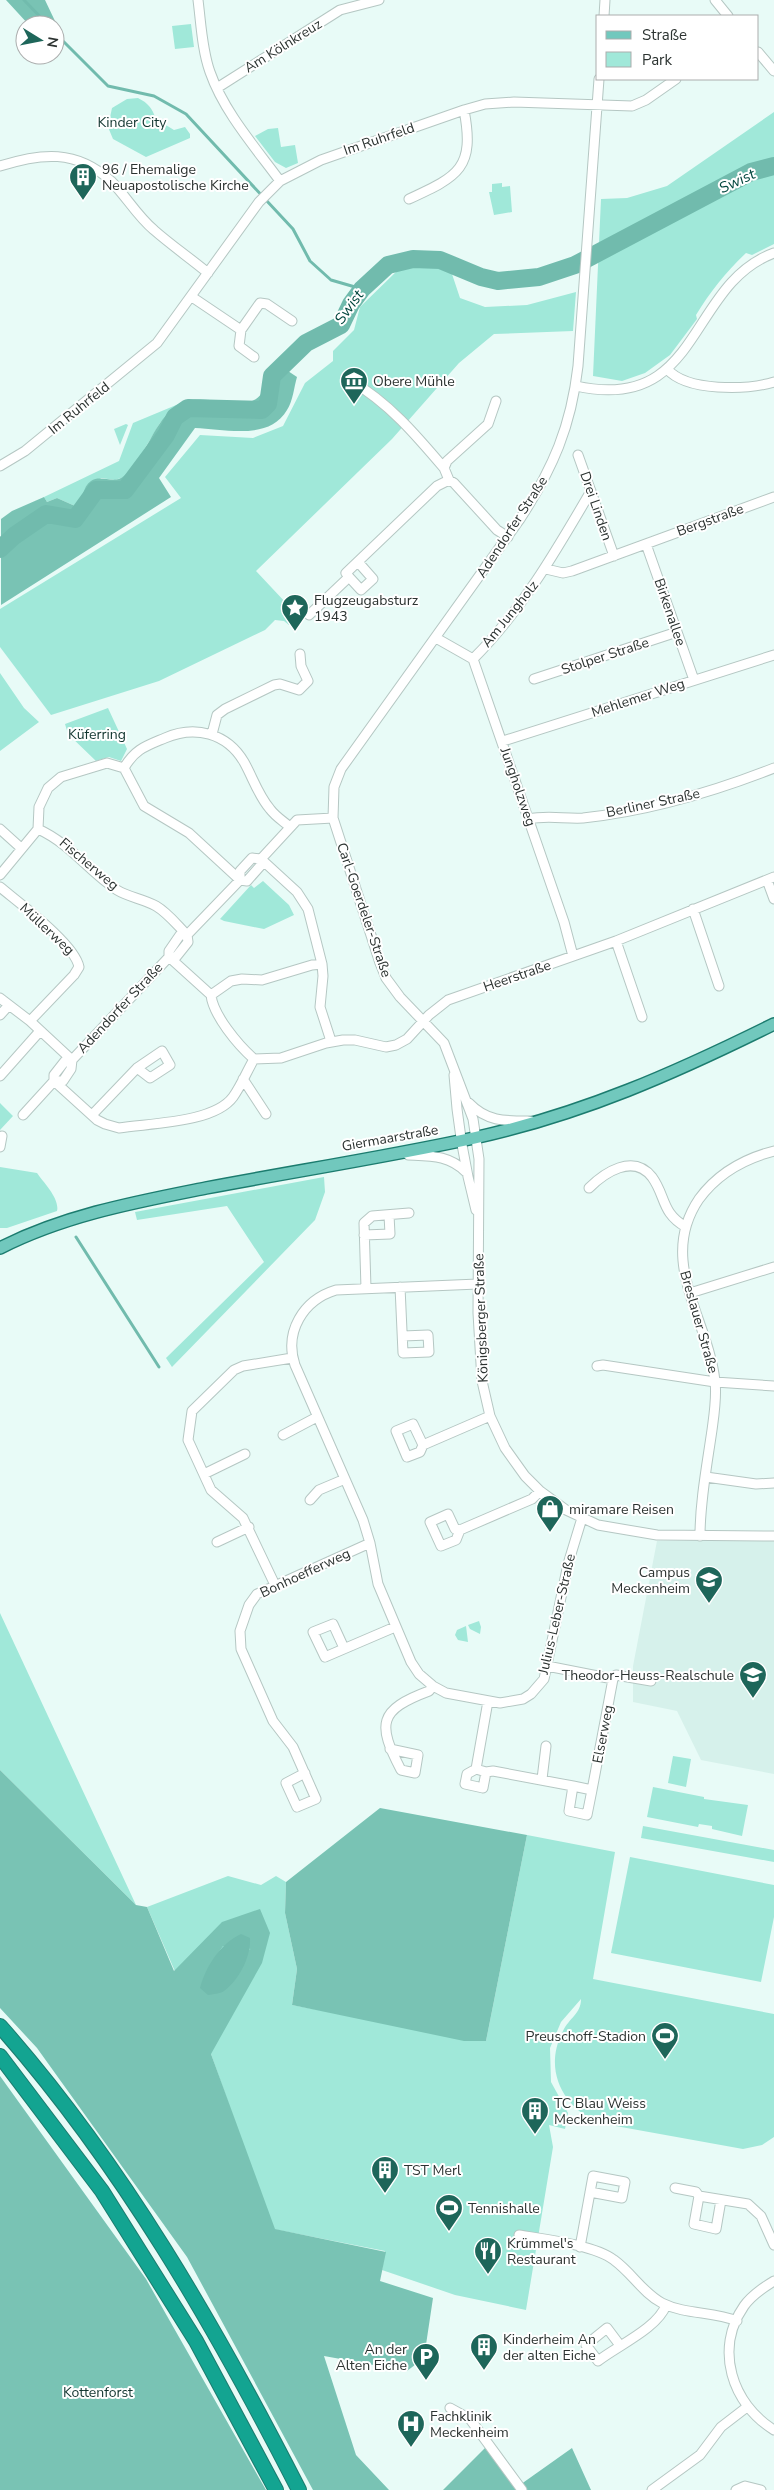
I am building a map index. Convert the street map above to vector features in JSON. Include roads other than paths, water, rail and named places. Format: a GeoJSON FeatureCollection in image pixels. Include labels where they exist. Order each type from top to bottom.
{"type":"FeatureCollection","features":[{"type":"Feature","properties":{"kind":"highway"},"geometry":{"type":"LineString","coordinates":[[0,2026],[26,2055],[125,2187],[217,2334],[299,2490]]}},
{"type":"Feature","properties":{"kind":"highway"},"geometry":{"type":"LineString","coordinates":[[0,2056],[108,2200],[196,2341],[276,2490]]}},
{"type":"Feature","properties":{"kind":"main road","name":"Giermaarstraße"},"geometry":{"type":"LineString","coordinates":[[0,1248],[27,1234],[72,1218],[133,1203],[476,1137],[579,1110],[642,1086],[774,1024]]}},
{"type":"Feature","properties":{"kind":"street"},"geometry":{"type":"LineString","coordinates":[[198,0],[209,70],[217,88],[277,183]]}},
{"type":"Feature","properties":{"kind":"street","name":"Am Kölnkreuz"},"geometry":{"type":"LineString","coordinates":[[217,88],[340,10],[379,0]]}},
{"type":"Feature","properties":{"kind":"street"},"geometry":{"type":"LineString","coordinates":[[604,15],[605,0]]}},
{"type":"Feature","properties":{"kind":"street"},"geometry":{"type":"LineString","coordinates":[[715,0],[727,15]]}},
{"type":"Feature","properties":{"kind":"street"},"geometry":{"type":"LineString","coordinates":[[759,53],[774,71]]}},
{"type":"Feature","properties":{"kind":"street","name":"Adendorfer Straße"},"geometry":{"type":"LineString","coordinates":[[23,1115],[54,1081],[63,1081],[71,1070],[72,1060],[169,957],[176,957],[188,942],[187,935],[240,880],[240,871],[252,858],[261,859],[297,820],[333,818],[334,787],[342,769],[534,498],[552,465],[567,428],[576,386],[589,238],[599,80]]}},
{"type":"Feature","properties":{"kind":"street","name":"Im Ruhrfeld"},"geometry":{"type":"LineString","coordinates":[[0,466],[25,451],[158,343],[259,202],[277,183],[321,160],[464,110],[501,102],[632,106],[646,100],[664,82]]}},
{"type":"Feature","properties":{"kind":"street"},"geometry":{"type":"LineString","coordinates":[[409,199],[442,184],[462,164],[466,156],[468,139],[464,110]]}},
{"type":"Feature","properties":{"kind":"street"},"geometry":{"type":"LineString","coordinates":[[0,166],[28,157],[47,154],[67,158],[89,167],[110,181],[153,230],[208,272]]}},
{"type":"Feature","properties":{"kind":"street"},"geometry":{"type":"LineString","coordinates":[[576,386],[594,390],[620,390],[642,384],[667,369],[679,358],[726,288],[746,267],[774,253]]}},
{"type":"Feature","properties":{"kind":"street"},"geometry":{"type":"LineString","coordinates":[[192,298],[241,330]]}},
{"type":"Feature","properties":{"kind":"street"},"geometry":{"type":"LineString","coordinates":[[254,357],[239,346],[241,330],[260,302],[267,304],[292,320]]}},
{"type":"Feature","properties":{"kind":"street"},"geometry":{"type":"LineString","coordinates":[[667,369],[672,374],[688,382],[741,389],[774,382]]}},
{"type":"Feature","properties":{"kind":"street"},"geometry":{"type":"LineString","coordinates":[[351,381],[372,393],[389,407],[444,468],[449,480],[454,483],[497,530],[508,537]]}},
{"type":"Feature","properties":{"kind":"street"},"geometry":{"type":"LineString","coordinates":[[444,468],[447,461],[488,424],[496,401]]}},
{"type":"Feature","properties":{"kind":"street","name":"Drei Linden"},"geometry":{"type":"LineString","coordinates":[[578,455],[614,556]]}},
{"type":"Feature","properties":{"kind":"street"},"geometry":{"type":"LineString","coordinates":[[358,562],[373,579],[361,590],[346,572],[437,486],[449,480]]}},
{"type":"Feature","properties":{"kind":"street","name":"Am Jungholz"},"geometry":{"type":"LineString","coordinates":[[473,659],[492,640],[546,568],[591,491]]}},
{"type":"Feature","properties":{"kind":"street","name":"Bergstraße"},"geometry":{"type":"LineString","coordinates":[[646,544],[774,496]]}},
{"type":"Feature","properties":{"kind":"street","name":"Am Jungholz"},"geometry":{"type":"LineString","coordinates":[[546,568],[563,573],[646,544]]}},
{"type":"Feature","properties":{"kind":"street","name":"Birkenallee"},"geometry":{"type":"LineString","coordinates":[[646,544],[694,680]]}},
{"type":"Feature","properties":{"kind":"street"},"geometry":{"type":"LineString","coordinates":[[309,615],[350,577]]}},
{"type":"Feature","properties":{"kind":"street","name":"Stolper Straße"},"geometry":{"type":"LineString","coordinates":[[534,679],[677,632]]}},
{"type":"Feature","properties":{"kind":"street"},"geometry":{"type":"LineString","coordinates":[[436,638],[468,658],[473,659]]}},
{"type":"Feature","properties":{"kind":"street"},"geometry":{"type":"LineString","coordinates":[[212,734],[218,715],[260,691],[280,684],[299,690],[308,680],[301,666],[300,654]]}},
{"type":"Feature","properties":{"kind":"street","name":"Mehlemer Weg"},"geometry":{"type":"LineString","coordinates":[[503,741],[774,655]]}},
{"type":"Feature","properties":{"kind":"street","name":"Jungholzweg"},"geometry":{"type":"LineString","coordinates":[[473,659],[503,741],[574,956]]}},
{"type":"Feature","properties":{"kind":"street"},"geometry":{"type":"LineString","coordinates":[[124,768],[132,753],[173,734],[182,731],[212,734],[231,747],[243,760],[270,809],[290,827]]}},
{"type":"Feature","properties":{"kind":"street"},"geometry":{"type":"LineString","coordinates":[[0,875],[38,828],[39,806],[48,788],[61,777],[107,763],[124,768],[144,806],[189,833],[240,880]]}},
{"type":"Feature","properties":{"kind":"street","name":"Berliner Straße"},"geometry":{"type":"LineString","coordinates":[[529,819],[582,818],[653,805],[728,786],[774,768]]}},
{"type":"Feature","properties":{"kind":"street","name":"Carl-Goerdeler-Straße"},"geometry":{"type":"LineString","coordinates":[[333,818],[383,970],[400,997],[444,1043],[469,1103],[476,1137]]}},
{"type":"Feature","properties":{"kind":"street","name":"Fischerweg"},"geometry":{"type":"LineString","coordinates":[[38,828],[55,836],[68,846],[117,890],[155,906],[165,913],[187,935]]}},
{"type":"Feature","properties":{"kind":"street"},"geometry":{"type":"LineString","coordinates":[[0,829],[21,848]]}},
{"type":"Feature","properties":{"kind":"street"},"geometry":{"type":"LineString","coordinates":[[261,859],[297,892],[308,909],[322,964],[323,976],[320,1007],[331,1041]]}},
{"type":"Feature","properties":{"kind":"street","name":"Heerstraße"},"geometry":{"type":"LineString","coordinates":[[254,1059],[281,1058],[331,1041],[355,1040],[386,1047],[396,1045],[407,1039],[424,1020],[448,1000],[616,941],[771,878],[774,899]]}},
{"type":"Feature","properties":{"kind":"street","name":"Müllerweg"},"geometry":{"type":"LineString","coordinates":[[0,886],[51,931],[78,959],[79,967],[74,975],[30,1020]]}},
{"type":"Feature","properties":{"kind":"street"},"geometry":{"type":"LineString","coordinates":[[693,909],[718,986]]}},
{"type":"Feature","properties":{"kind":"street"},"geometry":{"type":"LineString","coordinates":[[616,941],[642,1017]]}},
{"type":"Feature","properties":{"kind":"street"},"geometry":{"type":"LineString","coordinates":[[54,1081],[92,1115],[105,1124],[119,1128],[206,1115],[221,1109],[233,1098],[254,1059],[243,1050],[218,1014],[212,1004],[211,995],[169,957]]}},
{"type":"Feature","properties":{"kind":"street"},"geometry":{"type":"LineString","coordinates":[[211,995],[231,981],[242,979],[262,980],[312,965],[322,964]]}},
{"type":"Feature","properties":{"kind":"street"},"geometry":{"type":"LineString","coordinates":[[0,998],[30,1020],[72,1060]]}},
{"type":"Feature","properties":{"kind":"street"},"geometry":{"type":"LineString","coordinates":[[0,1015],[9,1005]]}},
{"type":"Feature","properties":{"kind":"street"},"geometry":{"type":"LineString","coordinates":[[0,1076],[40,1031]]}},
{"type":"Feature","properties":{"kind":"street"},"geometry":{"type":"LineString","coordinates":[[92,1115],[137,1068]]}},
{"type":"Feature","properties":{"kind":"street","name":"Carl-Goerdeler-Straße"},"geometry":{"type":"LineString","coordinates":[[454,1070],[457,1119],[461,1140]]}},
{"type":"Feature","properties":{"kind":"street"},"geometry":{"type":"LineString","coordinates":[[243,1080],[266,1114]]}},
{"type":"Feature","properties":{"kind":"street"},"geometry":{"type":"LineString","coordinates":[[469,1103],[477,1112],[500,1121],[539,1121]]}},
{"type":"Feature","properties":{"kind":"street"},"geometry":{"type":"LineString","coordinates":[[0,1136],[2,1136],[0,1147]]}},
{"type":"Feature","properties":{"kind":"street","name":"Königsberger Straße"},"geometry":{"type":"LineString","coordinates":[[476,1137],[480,1159],[478,1284],[482,1381],[490,1416],[511,1459],[540,1492],[582,1518],[598,1525],[642,1534],[774,1536]]}},
{"type":"Feature","properties":{"kind":"street","name":"Königsberger Straße"},"geometry":{"type":"LineString","coordinates":[[461,1140],[466,1172],[478,1218]]}},
{"type":"Feature","properties":{"kind":"street","name":"Breslauer Straße"},"geometry":{"type":"LineString","coordinates":[[700,1536],[716,1382],[690,1293],[682,1255],[686,1227],[696,1204],[715,1180],[738,1164],[774,1151]]}},
{"type":"Feature","properties":{"kind":"street"},"geometry":{"type":"LineString","coordinates":[[392,1154],[442,1157],[458,1165],[466,1172]]}},
{"type":"Feature","properties":{"kind":"street"},"geometry":{"type":"LineString","coordinates":[[589,1188],[609,1172],[629,1165],[640,1168],[652,1177],[668,1214],[686,1227]]}},
{"type":"Feature","properties":{"kind":"street"},"geometry":{"type":"LineString","coordinates":[[366,1288],[364,1223],[372,1216],[409,1213]]}},
{"type":"Feature","properties":{"kind":"street"},"geometry":{"type":"LineString","coordinates":[[364,1235],[390,1234],[389,1215]]}},
{"type":"Feature","properties":{"kind":"street"},"geometry":{"type":"LineString","coordinates":[[690,1293],[774,1267]]}},
{"type":"Feature","properties":{"kind":"street","name":"Julius-Leber-Straße"},"geometry":{"type":"LineString","coordinates":[[478,1284],[366,1288],[328,1293],[306,1308],[299,1317],[292,1336],[292,1358],[363,1520],[370,1543],[378,1584],[395,1627],[411,1662],[419,1674],[433,1686],[446,1693],[488,1701],[510,1703],[523,1699],[538,1687],[544,1679],[568,1564],[582,1518]]}},
{"type":"Feature","properties":{"kind":"street"},"geometry":{"type":"LineString","coordinates":[[400,1287],[402,1336]]}},
{"type":"Feature","properties":{"kind":"street"},"geometry":{"type":"LineString","coordinates":[[275,1585],[249,1527],[237,1511],[211,1490],[188,1440],[192,1411],[234,1370],[243,1366],[292,1358]]}},
{"type":"Feature","properties":{"kind":"street"},"geometry":{"type":"LineString","coordinates":[[597,1366],[604,1365],[716,1382],[774,1386]]}},
{"type":"Feature","properties":{"kind":"street"},"geometry":{"type":"LineString","coordinates":[[423,1446],[490,1416]]}},
{"type":"Feature","properties":{"kind":"street"},"geometry":{"type":"LineString","coordinates":[[283,1435],[317,1417]]}},
{"type":"Feature","properties":{"kind":"street"},"geometry":{"type":"LineString","coordinates":[[204,1474],[245,1454]]}},
{"type":"Feature","properties":{"kind":"street"},"geometry":{"type":"LineString","coordinates":[[706,1476],[756,1484],[774,1483]]}},
{"type":"Feature","properties":{"kind":"street"},"geometry":{"type":"LineString","coordinates":[[310,1500],[320,1490],[345,1479]]}},
{"type":"Feature","properties":{"kind":"street"},"geometry":{"type":"LineString","coordinates":[[460,1530],[532,1499],[540,1492]]}},
{"type":"Feature","properties":{"kind":"street"},"geometry":{"type":"LineString","coordinates":[[217,1542],[249,1527]]}},
{"type":"Feature","properties":{"kind":"street","name":"Bonhoefferweg"},"geometry":{"type":"LineString","coordinates":[[305,1773],[293,1747],[274,1721],[240,1644],[240,1632],[249,1605],[257,1594],[370,1543]]}},
{"type":"Feature","properties":{"kind":"street"},"geometry":{"type":"LineString","coordinates":[[344,1648],[395,1627]]}},
{"type":"Feature","properties":{"kind":"street"},"geometry":{"type":"LineString","coordinates":[[547,1666],[613,1678],[616,1675],[651,1681]]}},
{"type":"Feature","properties":{"kind":"street","name":"Elserweg"},"geometry":{"type":"LineString","coordinates":[[574,1786],[569,1811],[587,1815],[613,1678]]}},
{"type":"Feature","properties":{"kind":"street"},"geometry":{"type":"LineString","coordinates":[[390,1749],[384,1730],[387,1719],[396,1706],[429,1691],[433,1686]]}},
{"type":"Feature","properties":{"kind":"street"},"geometry":{"type":"LineString","coordinates":[[476,1769],[488,1701]]}},
{"type":"Feature","properties":{"kind":"street"},"geometry":{"type":"LineString","coordinates":[[542,1779],[546,1746]]}},
{"type":"Feature","properties":{"kind":"street"},"geometry":{"type":"LineString","coordinates":[[486,1772],[484,1788],[465,1784],[467,1774],[476,1769],[486,1772],[493,1770],[592,1790]]}},
{"type":"Feature","properties":{"kind":"street"},"geometry":{"type":"LineString","coordinates":[[675,2188],[696,2192],[699,2196],[748,2204],[761,2216],[774,2245]]}},
{"type":"Feature","properties":{"kind":"street"},"geometry":{"type":"LineString","coordinates":[[580,2247],[590,2192]]}},
{"type":"Feature","properties":{"kind":"street"},"geometry":{"type":"LineString","coordinates":[[699,2196],[694,2224],[701,2226],[716,2228],[722,2200]]}},
{"type":"Feature","properties":{"kind":"street"},"geometry":{"type":"LineString","coordinates":[[519,2235],[565,2242],[610,2256],[631,2274],[647,2292],[666,2305],[682,2311],[736,2321]]}},
{"type":"Feature","properties":{"kind":"street"},"geometry":{"type":"LineString","coordinates":[[774,2281],[745,2305],[736,2321],[730,2352],[730,2367],[737,2391],[747,2407],[774,2430]]}},
{"type":"Feature","properties":{"kind":"street"},"geometry":{"type":"LineString","coordinates":[[619,2344],[633,2339],[658,2318],[666,2305]]}},
{"type":"Feature","properties":{"kind":"street"},"geometry":{"type":"LineString","coordinates":[[652,2490],[700,2454],[721,2427],[747,2407]]}},
{"type":"Feature","properties":{"kind":"street"},"geometry":{"type":"LineString","coordinates":[[450,2408],[470,2419],[522,2490]]}},
{"type":"Feature","properties":{"kind":"street"},"geometry":{"type":"LineString","coordinates":[[736,2490],[745,2486],[761,2490]]}},
{"type":"Feature","properties":{"kind":"waterway"},"geometry":{"type":"LineString","coordinates":[[24,0],[38,15]]}},
{"type":"Feature","properties":{"kind":"waterway"},"geometry":{"type":"LineString","coordinates":[[65,43],[108,86],[154,96],[186,114],[293,229],[310,261],[331,280],[362,289]]}},
{"type":"Feature","properties":{"kind":"waterway","name":"Swist"},"geometry":{"type":"LineString","coordinates":[[0,549],[14,536],[46,514],[75,519],[96,490],[125,490],[166,435],[175,417],[188,408],[262,410],[268,404],[272,376],[306,343],[341,325],[351,304],[362,289],[388,265],[413,259],[440,260],[481,277],[498,281],[539,277],[575,265],[751,172],[774,166]]}},
{"type":"Feature","properties":{"kind":"waterway"},"geometry":{"type":"LineString","coordinates":[[76,1237],[159,1367]]}},
{"type":"Feature","properties":{"kind":"place","name":"96 / Ehemalige Neuapostolische Kirche"},"geometry":{"type":"Point","coordinates":[83,201]}},
{"type":"Feature","properties":{"kind":"place","name":"Obere Mühle"},"geometry":{"type":"Point","coordinates":[354,405]}},
{"type":"Feature","properties":{"kind":"place","name":"Flugzeugabsturz 1943"},"geometry":{"type":"Point","coordinates":[295,632]}},
{"type":"Feature","properties":{"kind":"place","name":"miramare Reisen"},"geometry":{"type":"Point","coordinates":[550,1533]}},
{"type":"Feature","properties":{"kind":"place","name":"Campus Meckenheim"},"geometry":{"type":"Point","coordinates":[709,1604]}},
{"type":"Feature","properties":{"kind":"place","name":"Theodor-Heuss-Realschule"},"geometry":{"type":"Point","coordinates":[753,1699]}},
{"type":"Feature","properties":{"kind":"place","name":"Preuschoff-Stadion"},"geometry":{"type":"Point","coordinates":[665,2060]}},
{"type":"Feature","properties":{"kind":"place","name":"TC Blau Weiss Meckenheim"},"geometry":{"type":"Point","coordinates":[535,2135]}},
{"type":"Feature","properties":{"kind":"place","name":"TST Merl"},"geometry":{"type":"Point","coordinates":[385,2194]}},
{"type":"Feature","properties":{"kind":"place","name":"Tennishalle"},"geometry":{"type":"Point","coordinates":[449,2232]}},
{"type":"Feature","properties":{"kind":"place","name":"Krümmel's Restaurant"},"geometry":{"type":"Point","coordinates":[488,2275]}},
{"type":"Feature","properties":{"kind":"place","name":"Kinderheim An der alten Eiche"},"geometry":{"type":"Point","coordinates":[484,2371]}},
{"type":"Feature","properties":{"kind":"place","name":"An der Alten Eiche"},"geometry":{"type":"Point","coordinates":[426,2381]}},
{"type":"Feature","properties":{"kind":"place","name":"Fachklinik Meckenheim"},"geometry":{"type":"Point","coordinates":[411,2448]}},
{"type":"Feature","properties":{"kind":"park label","name":"Kinder City"},"geometry":{"type":"Point","coordinates":[132,122]}},
{"type":"Feature","properties":{"kind":"park label","name":"Küferring"},"geometry":{"type":"Point","coordinates":[97,734]}},
{"type":"Feature","properties":{"kind":"park label","name":"Kottenforst"},"geometry":{"type":"Point","coordinates":[98,2392]}}]}
